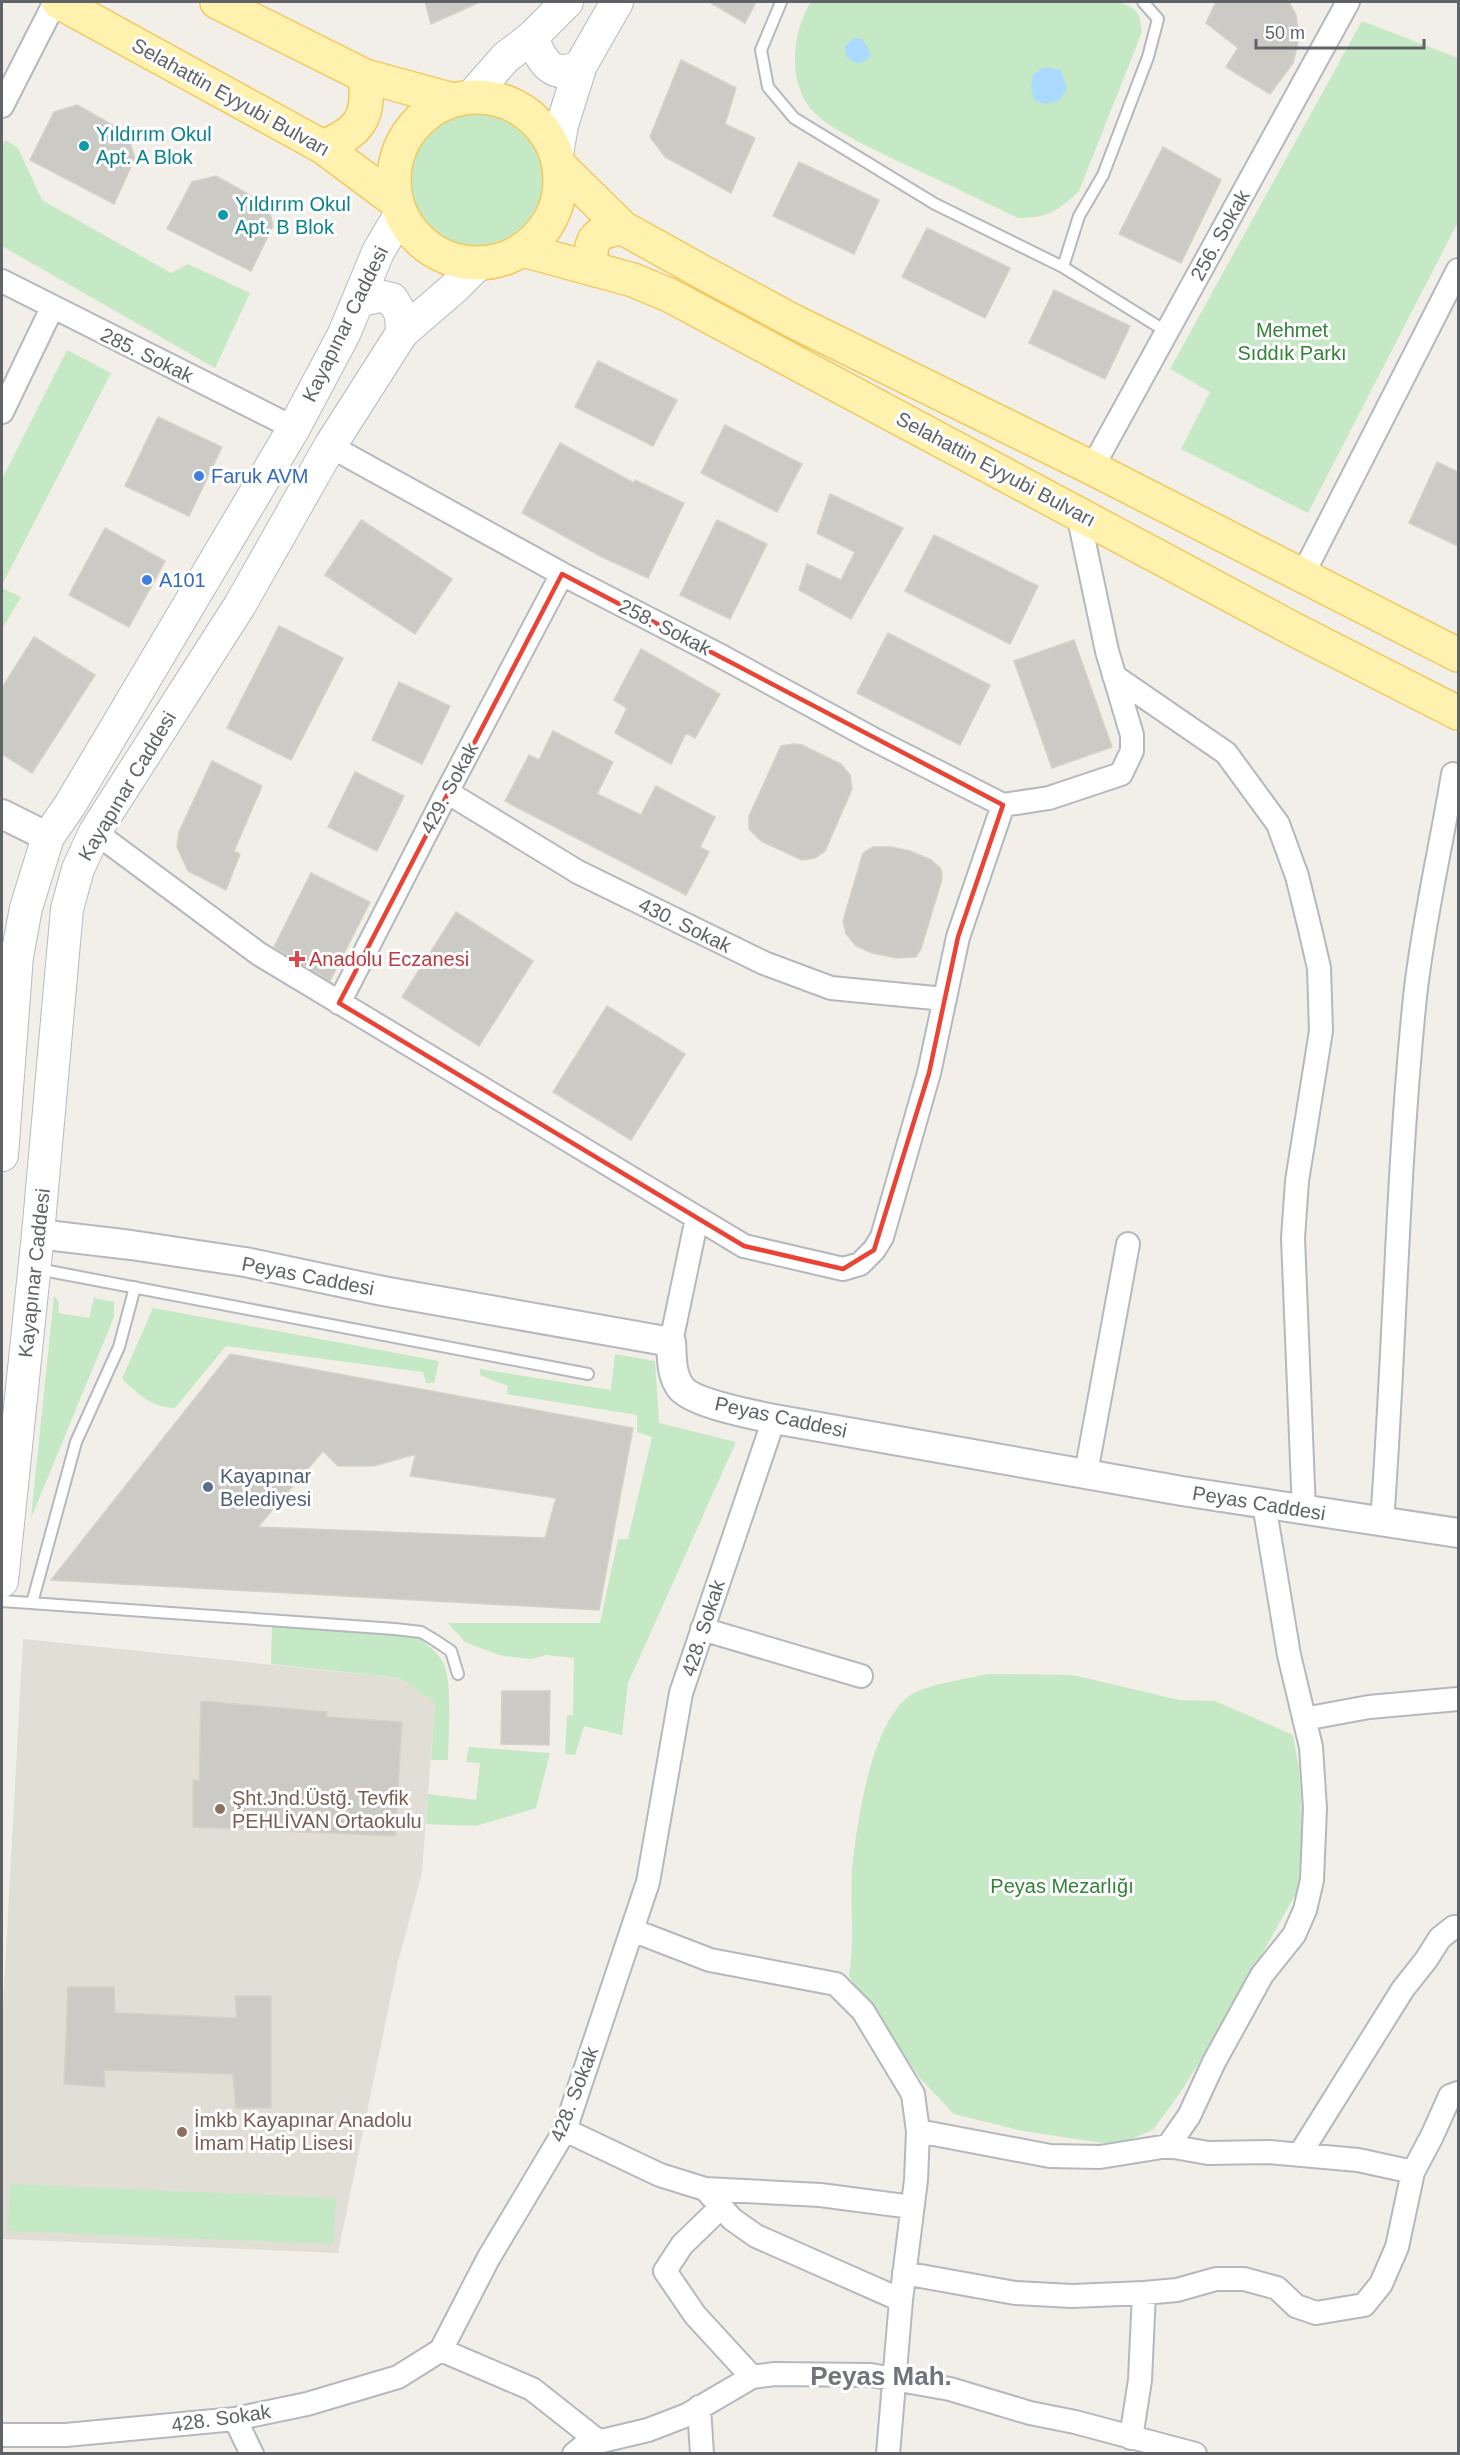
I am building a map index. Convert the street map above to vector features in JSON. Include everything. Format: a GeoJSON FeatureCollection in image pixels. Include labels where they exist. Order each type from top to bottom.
{"type":"FeatureCollection","features":[{"type":"Feature","properties":{"kind":"main road","name":"Selahattin Eyyubi Bulvarı"},"geometry":{"type":"LineString","coordinates":[[57,2],[323,147],[399,207]]}},
{"type":"Feature","properties":{"kind":"main road"},"geometry":{"type":"LineString","coordinates":[[217,2],[365,76],[462,99],[498,100],[524,111],[544,129],[558,160]]}},
{"type":"Feature","properties":{"kind":"main road"},"geometry":{"type":"LineString","coordinates":[[567,2],[532,37],[505,58],[462,99],[430,112],[412,129],[399,151],[394,176],[399,207],[413,234],[431,250],[454,260],[478,264],[501,260],[523,250],[541,234],[554,214],[560,190],[558,160],[562,125],[581,65],[617,2]]}},
{"type":"Feature","properties":{"kind":"main road"},"geometry":{"type":"LineString","coordinates":[[532,37],[540,57],[549,67],[561,72],[573,70],[581,65]]}},
{"type":"Feature","properties":{"kind":"main road"},"geometry":{"type":"LineString","coordinates":[[323,147],[345,138],[362,120],[368,100],[365,76]]}},
{"type":"Feature","properties":{"kind":"main road","name":"Selahattin Eyyubi Bulvarı"},"geometry":{"type":"LineString","coordinates":[[558,160],[623,228],[793,321],[1092,468],[1458,655]]}},
{"type":"Feature","properties":{"kind":"main road","name":"Kayapınar Caddesi"},"geometry":{"type":"LineString","coordinates":[[2,1155],[16,956],[26,908],[48,837],[70,805],[294,428],[344,334],[399,207]]}},
{"type":"Feature","properties":{"kind":"main road"},"geometry":{"type":"LineString","coordinates":[[591,267],[591,250],[595,237],[604,231],[623,228]]}},
{"type":"Feature","properties":{"kind":"main road","name":"Selahattin Eyyubi Bulvarı"},"geometry":{"type":"LineString","coordinates":[[523,250],[591,267],[633,280],[669,295],[1297,631],[1458,713]]}},
{"type":"Feature","properties":{"kind":"main road","name":"Kayapınar Caddesi"},"geometry":{"type":"LineString","coordinates":[[2,1581],[38,1234],[67,909],[78,868],[95,832],[240,605],[330,446],[402,333],[478,264]]}},
{"type":"Feature","properties":{"kind":"main road"},"geometry":{"type":"LineString","coordinates":[[358,301],[379,296],[392,299],[401,314],[402,333]]}},
{"type":"Feature","properties":{"kind":"street"},"geometry":{"type":"LineString","coordinates":[[2,106],[57,2]]}},
{"type":"Feature","properties":{"kind":"street","name":"256. Sokak"},"geometry":{"type":"LineString","coordinates":[[1092,468],[1348,2]]}},
{"type":"Feature","properties":{"kind":"street"},"geometry":{"type":"LineString","coordinates":[[1302,576],[1458,270]]}},
{"type":"Feature","properties":{"kind":"street","name":"285. Sokak"},"geometry":{"type":"LineString","coordinates":[[2,281],[294,428]]}},
{"type":"Feature","properties":{"kind":"street"},"geometry":{"type":"LineString","coordinates":[[2,412],[52,308]]}},
{"type":"Feature","properties":{"kind":"street","name":"258. Sokak"},"geometry":{"type":"LineString","coordinates":[[330,446],[562,574],[709,649],[873,739],[1002,805]]}},
{"type":"Feature","properties":{"kind":"street"},"geometry":{"type":"LineString","coordinates":[[95,832],[259,954],[744,1246],[843,1269],[860,1263],[874,1250],[882,1237],[929,1073],[958,937],[1002,805],[1049,798],[1121,774],[1132,751],[1132,735],[1107,651],[1078,514]]}},
{"type":"Feature","properties":{"kind":"street","name":"429. Sokak"},"geometry":{"type":"LineString","coordinates":[[339,1003],[562,574]]}},
{"type":"Feature","properties":{"kind":"street"},"geometry":{"type":"LineString","coordinates":[[1114,676],[1226,753],[1278,824],[1297,876],[1310,929],[1318,968],[1321,1031],[1297,1181],[1293,1238],[1304,1511]]}},
{"type":"Feature","properties":{"kind":"street"},"geometry":{"type":"LineString","coordinates":[[1382,1522],[1390,1408],[1395,1263],[1416,995],[1453,774]]}},
{"type":"Feature","properties":{"kind":"street","name":"430. Sokak"},"geometry":{"type":"LineString","coordinates":[[447,792],[578,872],[764,963],[831,988],[945,999]]}},
{"type":"Feature","properties":{"kind":"street"},"geometry":{"type":"LineString","coordinates":[[2,814],[48,837]]}},
{"type":"Feature","properties":{"kind":"street"},"geometry":{"type":"LineString","coordinates":[[671,1342],[697,1218]]}},
{"type":"Feature","properties":{"kind":"street","name":"Peyas Caddesi"},"geometry":{"type":"LineString","coordinates":[[38,1234],[245,1262],[383,1291],[671,1342],[673,1371],[682,1389],[720,1407],[774,1419],[1304,1511],[1458,1533]]}},
{"type":"Feature","properties":{"kind":"street"},"geometry":{"type":"LineString","coordinates":[[1086,1473],[1128,1244]]}},
{"type":"Feature","properties":{"kind":"street","name":"428. Sokak"},"geometry":{"type":"LineString","coordinates":[[2,2435],[66,2435],[235,2419],[307,2404],[398,2377],[441,2350],[488,2259],[566,2130],[648,1882],[681,1693],[774,1419]]}},
{"type":"Feature","properties":{"kind":"street"},"geometry":{"type":"LineString","coordinates":[[1168,2146],[1189,2116],[1214,2062],[1262,1975],[1294,1935],[1305,1910],[1312,1880],[1315,1808],[1311,1747],[1289,1655],[1263,1504]]}},
{"type":"Feature","properties":{"kind":"street"},"geometry":{"type":"LineString","coordinates":[[702,1629],[861,1676]]}},
{"type":"Feature","properties":{"kind":"street"},"geometry":{"type":"LineString","coordinates":[[1304,1719],[1369,1707],[1458,1699]]}},
{"type":"Feature","properties":{"kind":"street"},"geometry":{"type":"LineString","coordinates":[[1300,2154],[1403,1989],[1440,1938],[1454,1927],[1458,1927]]}},
{"type":"Feature","properties":{"kind":"street"},"geometry":{"type":"LineString","coordinates":[[632,1930],[710,1960],[836,1984],[863,2011],[913,2094],[918,2132],[888,2454]]}},
{"type":"Feature","properties":{"kind":"street"},"geometry":{"type":"LineString","coordinates":[[904,2273],[1015,2293],[1072,2296],[1177,2290],[1216,2279],[1244,2279],[1277,2288],[1296,2306],[1316,2313],[1364,2305],[1381,2284],[1397,2247],[1413,2172],[1450,2096],[1458,2093]]}},
{"type":"Feature","properties":{"kind":"street"},"geometry":{"type":"LineString","coordinates":[[566,2130],[660,2175],[705,2189],[820,2195],[912,2207]]}},
{"type":"Feature","properties":{"kind":"street"},"geometry":{"type":"LineString","coordinates":[[918,2132],[1050,2156],[1100,2157],[1168,2146],[1208,2153],[1269,2152],[1358,2160],[1413,2172]]}},
{"type":"Feature","properties":{"kind":"street"},"geometry":{"type":"LineString","coordinates":[[705,2189],[721,2207],[756,2236],[901,2300]]}},
{"type":"Feature","properties":{"kind":"street"},"geometry":{"type":"LineString","coordinates":[[721,2207],[682,2245],[665,2271],[695,2315],[752,2377]]}},
{"type":"Feature","properties":{"kind":"street"},"geometry":{"type":"LineString","coordinates":[[1131,2438],[1140,2380],[1144,2293]]}},
{"type":"Feature","properties":{"kind":"street"},"geometry":{"type":"LineString","coordinates":[[441,2350],[532,2389],[598,2441]]}},
{"type":"Feature","properties":{"kind":"street"},"geometry":{"type":"LineString","coordinates":[[574,2454],[585,2445],[648,2430],[687,2415],[752,2377],[775,2374],[819,2374],[871,2375],[950,2389],[1030,2413],[1075,2422],[1195,2454]]}},
{"type":"Feature","properties":{"kind":"street"},"geometry":{"type":"LineString","coordinates":[[699,2407],[702,2454]]}},
{"type":"Feature","properties":{"kind":"street"},"geometry":{"type":"LineString","coordinates":[[235,2419],[252,2454]]}},
{"type":"Feature","properties":{"kind":"lane"},"geometry":{"type":"LineString","coordinates":[[781,2],[761,50],[768,87],[794,118],[935,204],[1063,267],[1167,332]]}},
{"type":"Feature","properties":{"kind":"lane"},"geometry":{"type":"LineString","coordinates":[[1063,267],[1079,216],[1103,175],[1148,57],[1158,19],[1143,2]]}},
{"type":"Feature","properties":{"kind":"lane"},"geometry":{"type":"LineString","coordinates":[[34,1268],[588,1374]]}},
{"type":"Feature","properties":{"kind":"lane"},"geometry":{"type":"LineString","coordinates":[[32,1603],[76,1443],[120,1347],[135,1287]]}},
{"type":"Feature","properties":{"kind":"lane"},"geometry":{"type":"LineString","coordinates":[[2,1601],[421,1632],[451,1651],[458,1674]]}},
{"type":"Feature","properties":{"kind":"highlighted area"},"geometry":{"type":"Polygon","coordinates":[[[562,574],[1003,805],[958,937],[929,1073],[874,1250],[843,1269],[744,1246],[339,1003],[562,574]]]}},
{"type":"Feature","properties":{"kind":"shaded area"},"geometry":{"type":"Polygon","coordinates":[[[23,1639],[400,1678],[435,1703],[422,1872],[398,1962],[338,2253],[2,2239],[2,2024],[23,1639]]]}},
{"type":"Feature","properties":{"kind":"green space"},"geometry":{"type":"Polygon","coordinates":[[[811,2],[1118,2],[1136,11],[1142,32],[1079,191],[1052,212],[1037,217],[1018,218],[858,141],[818,116],[808,105],[801,91],[796,76],[795,60],[799,29],[811,2]]]}},
{"type":"Feature","properties":{"kind":"green space","name":"Mehmet Sıddık Parkı"},"geometry":{"type":"Polygon","coordinates":[[[1362,21],[1458,58],[1458,222],[1308,513],[1181,449],[1210,392],[1170,369],[1362,21]]]}},
{"type":"Feature","properties":{"kind":"green space"},"geometry":{"type":"Polygon","coordinates":[[[475,110],[501,116],[523,130],[537,152],[543,178],[537,204],[523,226],[501,240],[475,246],[449,240],[427,226],[413,204],[407,178],[413,152],[427,130],[449,116],[475,110]]]}},
{"type":"Feature","properties":{"kind":"green space"},"geometry":{"type":"Polygon","coordinates":[[[5,140],[18,148],[42,200],[171,273],[188,264],[250,293],[215,368],[2,246],[2,148],[5,140]]]}},
{"type":"Feature","properties":{"kind":"green space"},"geometry":{"type":"Polygon","coordinates":[[[67,350],[111,373],[2,585],[2,479],[67,350]]]}},
{"type":"Feature","properties":{"kind":"green space"},"geometry":{"type":"Polygon","coordinates":[[[2,588],[21,597],[2,629],[2,588]]]}},
{"type":"Feature","properties":{"kind":"green space"},"geometry":{"type":"Polygon","coordinates":[[[54,1296],[59,1302],[58,1313],[89,1318],[94,1298],[114,1302],[114,1317],[31,1518],[54,1296]]]}},
{"type":"Feature","properties":{"kind":"green space"},"geometry":{"type":"Polygon","coordinates":[[[153,1308],[439,1361],[434,1383],[426,1383],[423,1372],[226,1346],[175,1408],[159,1406],[146,1399],[122,1379],[153,1308]]]}},
{"type":"Feature","properties":{"kind":"green space"},"geometry":{"type":"Polygon","coordinates":[[[615,1354],[655,1361],[659,1423],[736,1442],[628,1683],[622,1735],[584,1726],[575,1755],[565,1754],[567,1716],[573,1715],[574,1658],[546,1655],[531,1659],[499,1655],[465,1642],[448,1623],[600,1623],[618,1539],[628,1539],[652,1437],[637,1432],[637,1415],[507,1394],[508,1386],[480,1375],[480,1369],[611,1390],[615,1354]]]}},
{"type":"Feature","properties":{"kind":"green space"},"geometry":{"type":"Polygon","coordinates":[[[272,1625],[416,1637],[427,1645],[441,1658],[446,1671],[449,1695],[448,1760],[431,1760],[435,1703],[400,1678],[271,1664],[272,1625]]]}},
{"type":"Feature","properties":{"kind":"green space","name":"Peyas Mezarlığı"},"geometry":{"type":"Polygon","coordinates":[[[987,1674],[1073,1675],[1179,1700],[1215,1701],[1293,1735],[1299,1769],[1303,1826],[1298,1890],[1213,2040],[1180,2093],[1153,2130],[1116,2145],[1023,2131],[954,2114],[919,2077],[849,1976],[852,1950],[852,1871],[862,1800],[877,1746],[888,1722],[901,1704],[916,1692],[987,1674]]]}},
{"type":"Feature","properties":{"kind":"green space"},"geometry":{"type":"Polygon","coordinates":[[[469,1747],[550,1753],[536,1808],[476,1826],[426,1824],[428,1794],[476,1800],[480,1763],[466,1762],[469,1747]]]}},
{"type":"Feature","properties":{"kind":"green space"},"geometry":{"type":"Polygon","coordinates":[[[10,2184],[336,2198],[334,2244],[8,2231],[10,2184]]]}},
{"type":"Feature","properties":{"kind":"water"},"geometry":{"type":"Polygon","coordinates":[[[853,38],[862,39],[868,48],[871,56],[863,62],[855,63],[846,56],[845,47],[853,38]]]}},
{"type":"Feature","properties":{"kind":"water"},"geometry":{"type":"Polygon","coordinates":[[[1044,67],[1061,70],[1067,88],[1060,100],[1045,104],[1034,100],[1031,87],[1033,75],[1044,67]]]}},
{"type":"Feature","properties":{"kind":"building"},"geometry":{"type":"Polygon","coordinates":[[[425,2],[480,2],[431,24],[425,2]]]}},
{"type":"Feature","properties":{"kind":"building"},"geometry":{"type":"Polygon","coordinates":[[[709,2],[756,2],[745,23],[709,2]]]}},
{"type":"Feature","properties":{"kind":"building"},"geometry":{"type":"Polygon","coordinates":[[[1216,2],[1289,2],[1296,15],[1299,39],[1293,63],[1270,94],[1226,67],[1238,48],[1206,23],[1216,2]]]}},
{"type":"Feature","properties":{"kind":"building"},"geometry":{"type":"Polygon","coordinates":[[[681,60],[736,88],[725,124],[755,138],[731,193],[665,157],[650,137],[681,60]]]}},
{"type":"Feature","properties":{"kind":"building","name":"Yıldırım Okul Apt. A Blok"},"geometry":{"type":"Polygon","coordinates":[[[77,105],[127,133],[135,158],[114,204],[30,160],[54,112],[77,105]]]}},
{"type":"Feature","properties":{"kind":"building"},"geometry":{"type":"Polygon","coordinates":[[[1163,147],[1221,180],[1181,263],[1119,234],[1163,147]]]}},
{"type":"Feature","properties":{"kind":"building"},"geometry":{"type":"Polygon","coordinates":[[[799,162],[879,200],[854,254],[773,216],[799,162]]]}},
{"type":"Feature","properties":{"kind":"building","name":"Yıldırım Okul Apt. B Blok"},"geometry":{"type":"Polygon","coordinates":[[[216,176],[268,205],[273,226],[251,271],[167,229],[192,182],[216,176]]]}},
{"type":"Feature","properties":{"kind":"building"},"geometry":{"type":"Polygon","coordinates":[[[927,228],[1010,268],[985,318],[902,277],[927,228]]]}},
{"type":"Feature","properties":{"kind":"building"},"geometry":{"type":"Polygon","coordinates":[[[1054,290],[1130,326],[1105,379],[1029,343],[1054,290]]]}},
{"type":"Feature","properties":{"kind":"building"},"geometry":{"type":"Polygon","coordinates":[[[598,361],[677,400],[653,446],[575,407],[598,361]]]}},
{"type":"Feature","properties":{"kind":"building"},"geometry":{"type":"Polygon","coordinates":[[[158,417],[222,447],[189,516],[125,486],[158,417]]]}},
{"type":"Feature","properties":{"kind":"building"},"geometry":{"type":"Polygon","coordinates":[[[725,425],[802,464],[777,512],[701,473],[725,425]]]}},
{"type":"Feature","properties":{"kind":"building"},"geometry":{"type":"Polygon","coordinates":[[[560,443],[634,483],[635,480],[684,503],[648,578],[602,557],[522,513],[560,443]]]}},
{"type":"Feature","properties":{"kind":"building"},"geometry":{"type":"Polygon","coordinates":[[[1437,462],[1458,472],[1458,546],[1409,523],[1437,462]]]}},
{"type":"Feature","properties":{"kind":"building"},"geometry":{"type":"Polygon","coordinates":[[[830,494],[903,528],[851,619],[799,590],[807,564],[841,580],[855,552],[817,533],[830,494]]]}},
{"type":"Feature","properties":{"kind":"building"},"geometry":{"type":"Polygon","coordinates":[[[361,520],[452,579],[415,634],[325,575],[361,520]]]}},
{"type":"Feature","properties":{"kind":"building"},"geometry":{"type":"Polygon","coordinates":[[[717,520],[767,544],[730,619],[680,595],[717,520]]]}},
{"type":"Feature","properties":{"kind":"building"},"geometry":{"type":"Polygon","coordinates":[[[105,528],[165,561],[129,627],[69,595],[105,528]]]}},
{"type":"Feature","properties":{"kind":"building"},"geometry":{"type":"Polygon","coordinates":[[[934,535],[1038,586],[1010,644],[905,591],[934,535]]]}},
{"type":"Feature","properties":{"kind":"building"},"geometry":{"type":"Polygon","coordinates":[[[279,626],[343,658],[291,760],[227,728],[279,626]]]}},
{"type":"Feature","properties":{"kind":"building"},"geometry":{"type":"Polygon","coordinates":[[[888,633],[990,685],[960,745],[857,693],[888,633]]]}},
{"type":"Feature","properties":{"kind":"building"},"geometry":{"type":"Polygon","coordinates":[[[34,637],[95,675],[32,773],[2,754],[2,688],[34,637]]]}},
{"type":"Feature","properties":{"kind":"building"},"geometry":{"type":"Polygon","coordinates":[[[1074,640],[1112,747],[1052,768],[1014,661],[1074,640]]]}},
{"type":"Feature","properties":{"kind":"building"},"geometry":{"type":"Polygon","coordinates":[[[641,649],[720,694],[695,738],[686,733],[671,764],[615,733],[627,708],[614,700],[641,649]]]}},
{"type":"Feature","properties":{"kind":"building"},"geometry":{"type":"Polygon","coordinates":[[[399,682],[450,706],[422,764],[372,740],[399,682]]]}},
{"type":"Feature","properties":{"kind":"building"},"geometry":{"type":"Polygon","coordinates":[[[553,731],[613,762],[597,794],[641,815],[656,786],[715,817],[700,847],[709,852],[686,895],[505,801],[529,755],[539,760],[553,731]]]}},
{"type":"Feature","properties":{"kind":"building"},"geometry":{"type":"Polygon","coordinates":[[[802,745],[841,764],[850,775],[852,789],[825,851],[815,858],[802,860],[761,841],[749,829],[749,816],[781,746],[802,745]]]}},
{"type":"Feature","properties":{"kind":"building"},"geometry":{"type":"Polygon","coordinates":[[[212,761],[262,786],[234,851],[240,854],[226,890],[188,871],[177,847],[179,832],[212,761]]]}},
{"type":"Feature","properties":{"kind":"building"},"geometry":{"type":"Polygon","coordinates":[[[355,772],[404,796],[377,851],[328,827],[355,772]]]}},
{"type":"Feature","properties":{"kind":"building"},"geometry":{"type":"Polygon","coordinates":[[[873,847],[891,847],[910,851],[931,860],[941,869],[942,879],[921,949],[916,957],[897,958],[872,953],[856,946],[846,934],[843,921],[863,853],[873,847]]]}},
{"type":"Feature","properties":{"kind":"building"},"geometry":{"type":"Polygon","coordinates":[[[311,873],[370,902],[330,981],[274,947],[311,873]]]}},
{"type":"Feature","properties":{"kind":"building"},"geometry":{"type":"Polygon","coordinates":[[[456,912],[533,961],[479,1046],[402,997],[456,912]]]}},
{"type":"Feature","properties":{"kind":"building"},"geometry":{"type":"Polygon","coordinates":[[[607,1006],[685,1054],[631,1140],[553,1092],[607,1006]]]}},
{"type":"Feature","properties":{"kind":"building","name":"Kayapınar Belediyesi"},"geometry":{"type":"Polygon","coordinates":[[[230,1354],[633,1428],[599,1610],[51,1580],[230,1354]],[[323,1451],[258,1527],[545,1538],[556,1498],[410,1476],[416,1454],[374,1466],[338,1466],[323,1451]]]}},
{"type":"Feature","properties":{"kind":"building"},"geometry":{"type":"Polygon","coordinates":[[[502,1691],[550,1691],[549,1745],[501,1744],[502,1691]]]}},
{"type":"Feature","properties":{"kind":"building"},"geometry":{"type":"Polygon","coordinates":[[[201,1701],[327,1712],[326,1717],[402,1722],[395,1836],[193,1827],[193,1780],[199,1781],[201,1701]]]}},
{"type":"Feature","properties":{"kind":"building"},"geometry":{"type":"Polygon","coordinates":[[[68,1987],[114,1987],[115,2013],[237,2018],[235,1996],[271,1996],[271,2108],[236,2108],[233,2074],[104,2070],[105,2087],[64,2084],[68,1987]]]}},
{"type":"Feature","properties":{"kind":"place","name":"Yıldırım Okul Apt. A Blok"},"geometry":{"type":"Point","coordinates":[84,146]}},
{"type":"Feature","properties":{"kind":"place","name":"Yıldırım Okul Apt. B Blok"},"geometry":{"type":"Point","coordinates":[223,215]}},
{"type":"Feature","properties":{"kind":"place","name":"Faruk AVM"},"geometry":{"type":"Point","coordinates":[199,476]}},
{"type":"Feature","properties":{"kind":"place","name":"A101"},"geometry":{"type":"Point","coordinates":[147,580]}},
{"type":"Feature","properties":{"kind":"place","name":"Anadolu Eczanesi"},"geometry":{"type":"Point","coordinates":[297,959]}},
{"type":"Feature","properties":{"kind":"place","name":"Kayapınar Belediyesi"},"geometry":{"type":"Point","coordinates":[208,1487]}},
{"type":"Feature","properties":{"kind":"place","name":"Şht.Jnd.Üstğ. Tevfik PEHLİVAN Ortaokulu"},"geometry":{"type":"Point","coordinates":[220,1809]}},
{"type":"Feature","properties":{"kind":"place","name":"İmkb Kayapınar Anadolu İmam Hatip Lisesi"},"geometry":{"type":"Point","coordinates":[182,2132]}},
{"type":"Feature","properties":{"kind":"district","name":"Peyas Mah."},"geometry":{"type":"Point","coordinates":[881,2376]}}]}
